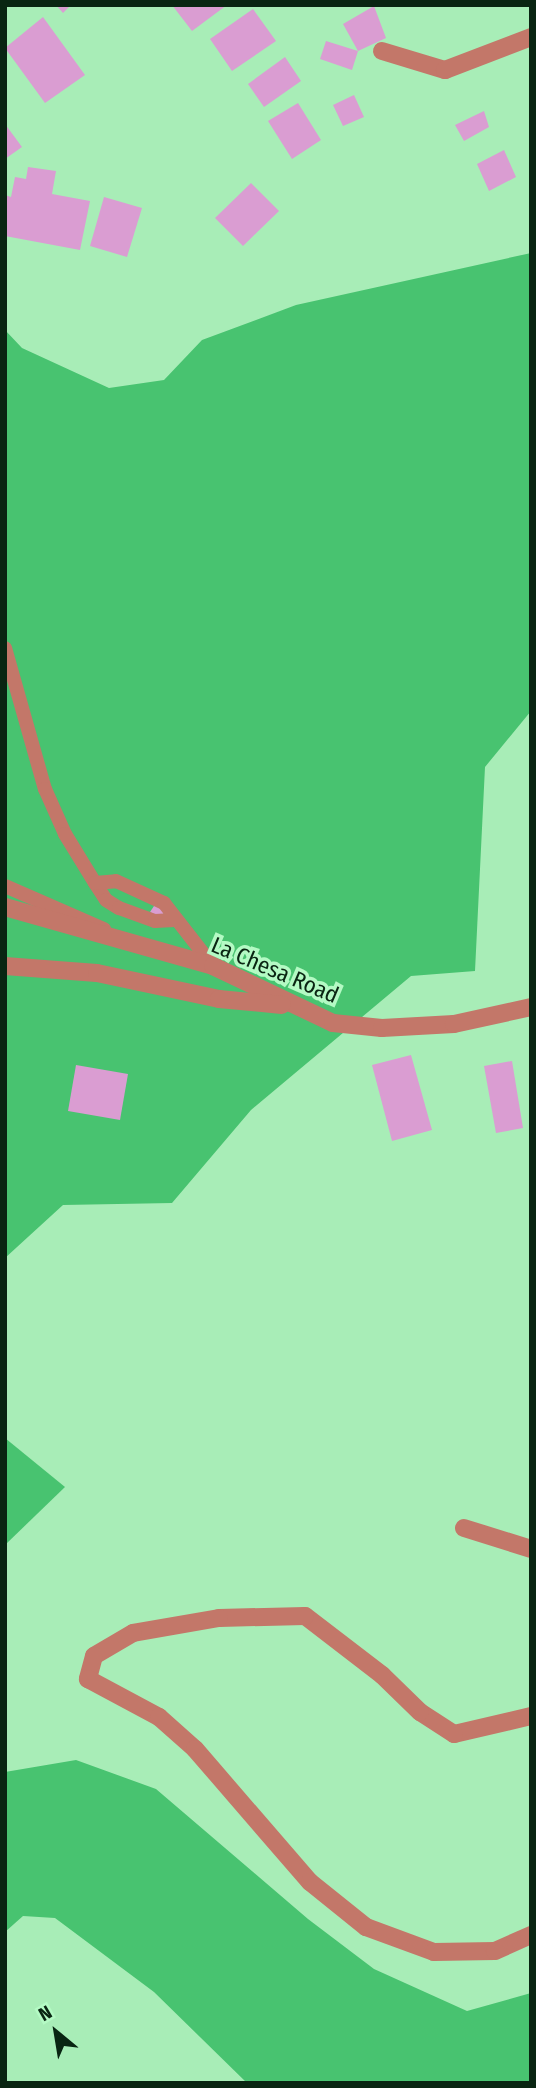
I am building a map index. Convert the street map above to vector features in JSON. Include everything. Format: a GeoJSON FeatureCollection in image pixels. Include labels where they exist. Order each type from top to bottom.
{"type":"FeatureCollection","features":[{"type":"Feature","properties":{"kind":"street"},"geometry":{"type":"LineString","coordinates":[[382,51],[445,70],[531,37]]}},
{"type":"Feature","properties":{"kind":"street","name":"La Chesa Road"},"geometry":{"type":"LineString","coordinates":[[5,907],[152,951],[213,966],[292,1006],[333,1023],[382,1028],[454,1024],[531,1007]]}},
{"type":"Feature","properties":{"kind":"street"},"geometry":{"type":"LineString","coordinates":[[5,966],[97,972],[219,999],[292,1006]]}},
{"type":"Feature","properties":{"kind":"street"},"geometry":{"type":"LineString","coordinates":[[464,1528],[531,1549]]}},
{"type":"Feature","properties":{"kind":"street"},"geometry":{"type":"LineString","coordinates":[[531,1716],[454,1734],[420,1712],[382,1675],[305,1616],[219,1618],[133,1633],[94,1656],[88,1679],[159,1717],[195,1749],[310,1882],[366,1927],[434,1952],[495,1951],[531,1935]]}},
{"type":"Feature","properties":{"kind":"lane"},"geometry":{"type":"LineString","coordinates":[[5,648],[45,789],[65,834],[95,883],[106,900],[119,908],[155,920],[174,920]]}},
{"type":"Feature","properties":{"kind":"lane"},"geometry":{"type":"LineString","coordinates":[[95,883],[116,881],[164,903],[174,920],[213,966]]}},
{"type":"Feature","properties":{"kind":"lane"},"geometry":{"type":"LineString","coordinates":[[5,886],[152,951]]}},
{"type":"Feature","properties":{"kind":"green space"},"geometry":{"type":"Polygon","coordinates":[[[531,253],[531,711],[485,767],[475,971],[411,976],[251,1110],[172,1203],[63,1205],[5,1258],[5,330],[22,348],[109,388],[164,380],[202,340],[296,305],[531,253]]]}},
{"type":"Feature","properties":{"kind":"green space"},"geometry":{"type":"Polygon","coordinates":[[[5,1438],[65,1487],[5,1545],[5,1438]]]}},
{"type":"Feature","properties":{"kind":"green space"},"geometry":{"type":"Polygon","coordinates":[[[76,1760],[156,1789],[308,1919],[374,1969],[467,2011],[531,1993],[531,2083],[247,2083],[154,1992],[55,1918],[23,1916],[5,1932],[5,1772],[76,1760]]]}},
{"type":"Feature","properties":{"kind":"building"},"geometry":{"type":"Polygon","coordinates":[[[56,5],[71,5],[63,13],[56,5]]]}},
{"type":"Feature","properties":{"kind":"building"},"geometry":{"type":"Polygon","coordinates":[[[172,5],[227,5],[192,31],[172,5]]]}},
{"type":"Feature","properties":{"kind":"building"},"geometry":{"type":"Polygon","coordinates":[[[374,6],[386,38],[358,51],[343,24],[374,6]]]}},
{"type":"Feature","properties":{"kind":"building"},"geometry":{"type":"Polygon","coordinates":[[[253,9],[276,41],[232,71],[210,39],[253,9]]]}},
{"type":"Feature","properties":{"kind":"building"},"geometry":{"type":"Polygon","coordinates":[[[43,17],[85,75],[45,103],[5,48],[43,17]]]}},
{"type":"Feature","properties":{"kind":"building"},"geometry":{"type":"Polygon","coordinates":[[[326,41],[358,51],[352,70],[320,59],[326,41]]]}},
{"type":"Feature","properties":{"kind":"building"},"geometry":{"type":"Polygon","coordinates":[[[285,57],[301,81],[264,107],[248,84],[285,57]]]}},
{"type":"Feature","properties":{"kind":"building"},"geometry":{"type":"Polygon","coordinates":[[[354,95],[364,117],[343,126],[333,105],[354,95]]]}},
{"type":"Feature","properties":{"kind":"building"},"geometry":{"type":"Polygon","coordinates":[[[298,103],[321,140],[292,159],[268,121],[298,103]]]}},
{"type":"Feature","properties":{"kind":"building"},"geometry":{"type":"Polygon","coordinates":[[[484,111],[489,127],[464,141],[455,125],[484,111]]]}},
{"type":"Feature","properties":{"kind":"building"},"geometry":{"type":"Polygon","coordinates":[[[5,124],[22,147],[5,159],[5,124]]]}},
{"type":"Feature","properties":{"kind":"building"},"geometry":{"type":"Polygon","coordinates":[[[504,150],[516,177],[489,191],[477,164],[504,150]]]}},
{"type":"Feature","properties":{"kind":"building"},"geometry":{"type":"Polygon","coordinates":[[[28,167],[56,171],[52,194],[90,201],[80,250],[5,236],[5,195],[11,197],[15,177],[26,179],[28,167]]]}},
{"type":"Feature","properties":{"kind":"building"},"geometry":{"type":"Polygon","coordinates":[[[251,183],[279,211],[243,246],[215,218],[251,183]]]}},
{"type":"Feature","properties":{"kind":"building"},"geometry":{"type":"Polygon","coordinates":[[[104,197],[142,208],[127,257],[90,246],[104,197]]]}},
{"type":"Feature","properties":{"kind":"building"},"geometry":{"type":"Polygon","coordinates":[[[156,903],[166,909],[161,918],[150,912],[156,903]]]}},
{"type":"Feature","properties":{"kind":"building"},"geometry":{"type":"Polygon","coordinates":[[[411,1055],[432,1130],[392,1141],[372,1065],[411,1055]]]}},
{"type":"Feature","properties":{"kind":"building"},"geometry":{"type":"Polygon","coordinates":[[[512,1061],[523,1128],[496,1133],[484,1066],[512,1061]]]}},
{"type":"Feature","properties":{"kind":"building"},"geometry":{"type":"Polygon","coordinates":[[[76,1065],[128,1074],[120,1120],[68,1111],[76,1065]]]}}]}
